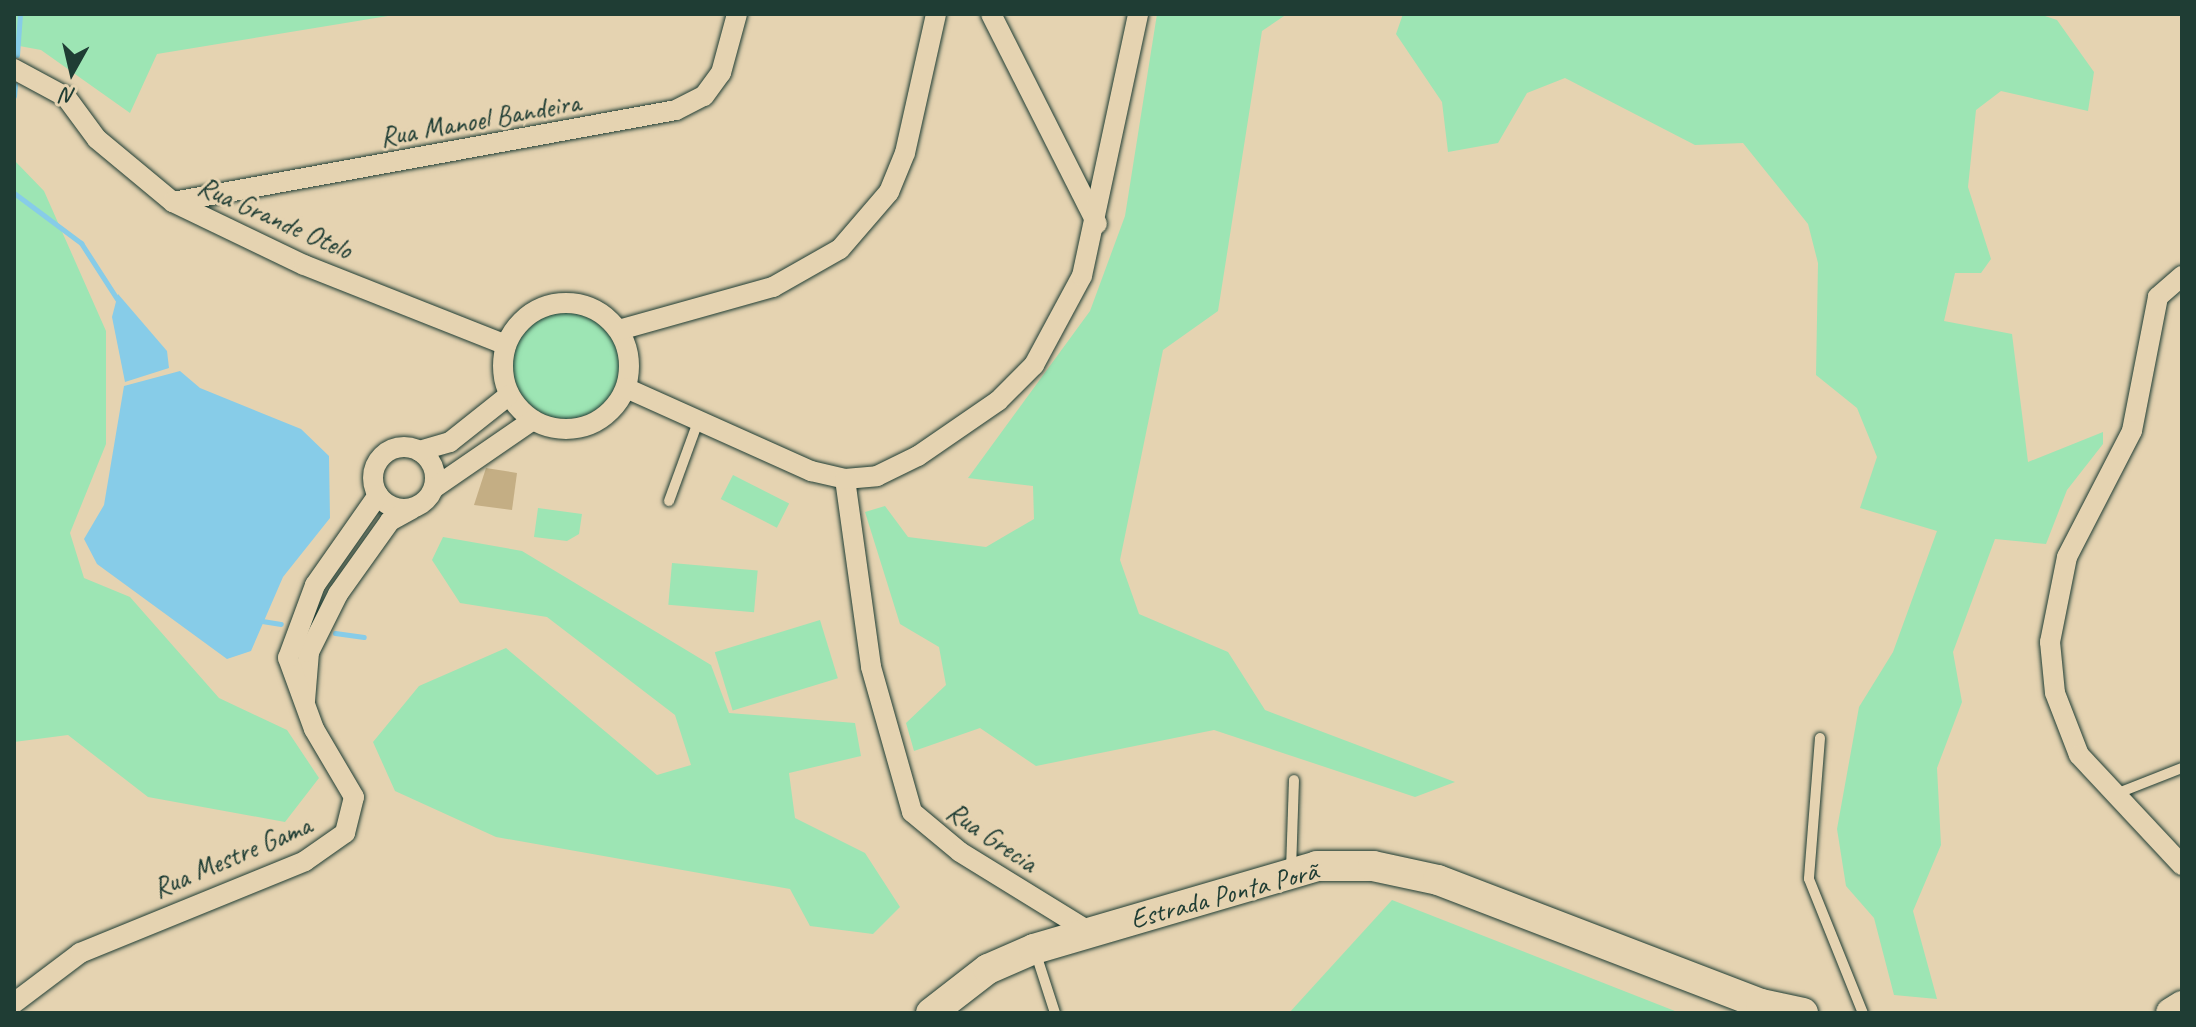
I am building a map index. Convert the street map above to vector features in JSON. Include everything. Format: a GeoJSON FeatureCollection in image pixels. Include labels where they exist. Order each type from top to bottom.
{"type":"FeatureCollection","features":[{"type":"Feature","properties":{"kind":"main road","name":"Estrada Ponta Porã"},"geometry":{"type":"LineString","coordinates":[[931,1013],[988,969],[1034,949],[1291,872],[1373,866],[1417,874],[1803,1013]]}},
{"type":"Feature","properties":{"kind":"main road"},"geometry":{"type":"LineString","coordinates":[[2171,1013],[2182,1006]]}},
{"type":"Feature","properties":{"kind":"street","name":"Rua Manoel Bandeira"},"geometry":{"type":"LineString","coordinates":[[173,202],[676,110],[704,96],[721,73],[737,14]]}},
{"type":"Feature","properties":{"kind":"street"},"geometry":{"type":"LineString","coordinates":[[619,330],[773,287],[840,249],[889,192],[905,153],[936,14]]}},
{"type":"Feature","properties":{"kind":"street"},"geometry":{"type":"LineString","coordinates":[[991,14],[1097,224]]}},
{"type":"Feature","properties":{"kind":"street"},"geometry":{"type":"LineString","coordinates":[[626,388],[811,471],[845,479],[877,476],[918,456],[1025,374],[1062,320],[1097,224],[1138,14]]}},
{"type":"Feature","properties":{"kind":"street","name":"Rua Grande Otelo"},"geometry":{"type":"LineString","coordinates":[[14,69],[66,97],[106,149],[173,202],[291,259],[506,345]]}},
{"type":"Feature","properties":{"kind":"street"},"geometry":{"type":"LineString","coordinates":[[2182,276],[2158,297],[2132,431],[2067,557],[2051,623],[2061,712],[2079,755],[2112,795],[2182,865]]}},
{"type":"Feature","properties":{"kind":"street"},"geometry":{"type":"LineString","coordinates":[[548,305],[587,307],[619,330],[630,363],[626,388],[591,425],[552,428],[533,420],[509,395],[506,345],[530,314],[548,305]]}},
{"type":"Feature","properties":{"kind":"street"},"geometry":{"type":"LineString","coordinates":[[412,509],[392,507],[378,495],[373,477],[383,455],[399,447],[419,451],[450,442],[509,395]]}},
{"type":"Feature","properties":{"kind":"street"},"geometry":{"type":"LineString","coordinates":[[305,701],[309,652],[338,594],[390,521],[412,509],[434,488],[533,420]]}},
{"type":"Feature","properties":{"kind":"street"},"geometry":{"type":"LineString","coordinates":[[419,451],[433,467],[434,488]]}},
{"type":"Feature","properties":{"kind":"street","name":"Rua Grecia"},"geometry":{"type":"LineString","coordinates":[[845,479],[871,667],[912,812],[960,852],[1090,932]]}},
{"type":"Feature","properties":{"kind":"street","name":"Rua Mestre Gama"},"geometry":{"type":"LineString","coordinates":[[14,1003],[80,953],[305,861],[345,833],[354,797],[305,701],[290,679],[294,633],[315,585],[378,495]]}},
{"type":"Feature","properties":{"kind":"lane"},"geometry":{"type":"LineString","coordinates":[[669,501],[699,419]]}},
{"type":"Feature","properties":{"kind":"lane"},"geometry":{"type":"LineString","coordinates":[[1820,738],[1809,879],[1863,1013]]}},
{"type":"Feature","properties":{"kind":"lane"},"geometry":{"type":"LineString","coordinates":[[2112,795],[2182,768]]}},
{"type":"Feature","properties":{"kind":"lane"},"geometry":{"type":"LineString","coordinates":[[1291,872],[1294,780]]}},
{"type":"Feature","properties":{"kind":"lane"},"geometry":{"type":"LineString","coordinates":[[1034,949],[1055,1013]]}},
{"type":"Feature","properties":{"kind":"green space"},"geometry":{"type":"Polygon","coordinates":[[[14,14],[400,14],[157,54],[130,113],[41,50],[14,45],[14,14]]]}},
{"type":"Feature","properties":{"kind":"green space"},"geometry":{"type":"Polygon","coordinates":[[[1157,14],[1287,14],[1262,31],[1218,311],[1163,350],[1120,560],[1139,614],[1228,652],[1265,710],[1455,782],[1415,797],[1214,730],[1036,766],[980,728],[914,751],[906,723],[946,685],[939,647],[900,624],[865,512],[885,506],[908,537],[986,547],[1034,519],[1033,486],[968,478],[1090,311],[1125,216],[1157,14]]]}},
{"type":"Feature","properties":{"kind":"green space"},"geometry":{"type":"Polygon","coordinates":[[[1403,14],[2039,14],[2057,20],[2094,72],[2088,111],[2001,91],[1976,110],[1968,187],[1991,259],[1981,273],[1955,273],[1944,321],[2012,334],[2028,462],[2103,432],[2103,444],[2067,490],[2046,544],[1995,539],[1953,652],[1962,702],[1937,768],[1941,845],[1913,911],[1937,999],[1894,995],[1874,918],[1846,886],[1837,829],[1859,707],[1893,652],[1937,531],[1860,508],[1877,457],[1857,408],[1816,375],[1818,263],[1808,224],[1743,143],[1695,145],[1565,78],[1527,93],[1498,143],[1448,152],[1442,102],[1396,34],[1403,14]]]}},
{"type":"Feature","properties":{"kind":"green space"},"geometry":{"type":"Polygon","coordinates":[[[14,160],[44,191],[106,331],[106,444],[70,533],[84,578],[130,597],[219,698],[287,730],[319,778],[285,822],[148,797],[68,735],[14,742],[14,160]]]}},
{"type":"Feature","properties":{"kind":"green space"},"geometry":{"type":"Polygon","coordinates":[[[566,311],[587,315],[604,327],[616,344],[620,365],[616,386],[604,403],[587,415],[566,419],[545,415],[528,403],[516,386],[512,365],[516,344],[528,327],[545,315],[566,311]]]}},
{"type":"Feature","properties":{"kind":"green space"},"geometry":{"type":"Polygon","coordinates":[[[733,475],[789,504],[777,528],[721,499],[733,475]]]}},
{"type":"Feature","properties":{"kind":"green space"},"geometry":{"type":"Polygon","coordinates":[[[538,508],[582,514],[579,534],[567,541],[534,537],[538,508]]]}},
{"type":"Feature","properties":{"kind":"green space"},"geometry":{"type":"Polygon","coordinates":[[[443,537],[522,551],[711,665],[729,713],[855,723],[861,756],[789,773],[795,818],[865,853],[900,907],[873,934],[810,926],[790,889],[496,837],[395,791],[373,742],[419,686],[506,648],[657,775],[691,765],[675,715],[547,617],[460,603],[432,560],[443,537]]]}},
{"type":"Feature","properties":{"kind":"green space"},"geometry":{"type":"Polygon","coordinates":[[[672,563],[758,570],[754,612],[668,605],[672,563]]]}},
{"type":"Feature","properties":{"kind":"green space"},"geometry":{"type":"Polygon","coordinates":[[[820,620],[838,678],[733,710],[715,652],[820,620]]]}},
{"type":"Feature","properties":{"kind":"green space"},"geometry":{"type":"Polygon","coordinates":[[[1392,900],[1680,1013],[1289,1013],[1392,900]]]}},
{"type":"Feature","properties":{"kind":"water"},"geometry":{"type":"Polygon","coordinates":[[[118,294],[167,351],[169,368],[125,382],[112,317],[118,294]]]}},
{"type":"Feature","properties":{"kind":"water"},"geometry":{"type":"Polygon","coordinates":[[[180,371],[200,388],[301,429],[329,456],[330,518],[283,577],[251,651],[227,659],[97,564],[84,539],[104,505],[124,386],[180,371]]]}},
{"type":"Feature","properties":{"kind":"building"},"geometry":{"type":"Polygon","coordinates":[[[486,468],[517,473],[512,510],[474,505],[486,468]]]}},
{"type":"Feature","properties":{"kind":"waterway"},"geometry":{"type":"LineString","coordinates":[[17,55],[20,14]]}},
{"type":"Feature","properties":{"kind":"waterway"},"geometry":{"type":"LineString","coordinates":[[14,96],[15,85]]}},
{"type":"Feature","properties":{"kind":"waterway"},"geometry":{"type":"LineString","coordinates":[[14,193],[81,243],[119,302]]}},
{"type":"Feature","properties":{"kind":"waterway"},"geometry":{"type":"LineString","coordinates":[[262,621],[281,624]]}},
{"type":"Feature","properties":{"kind":"waterway"},"geometry":{"type":"LineString","coordinates":[[335,633],[364,637]]}}]}
